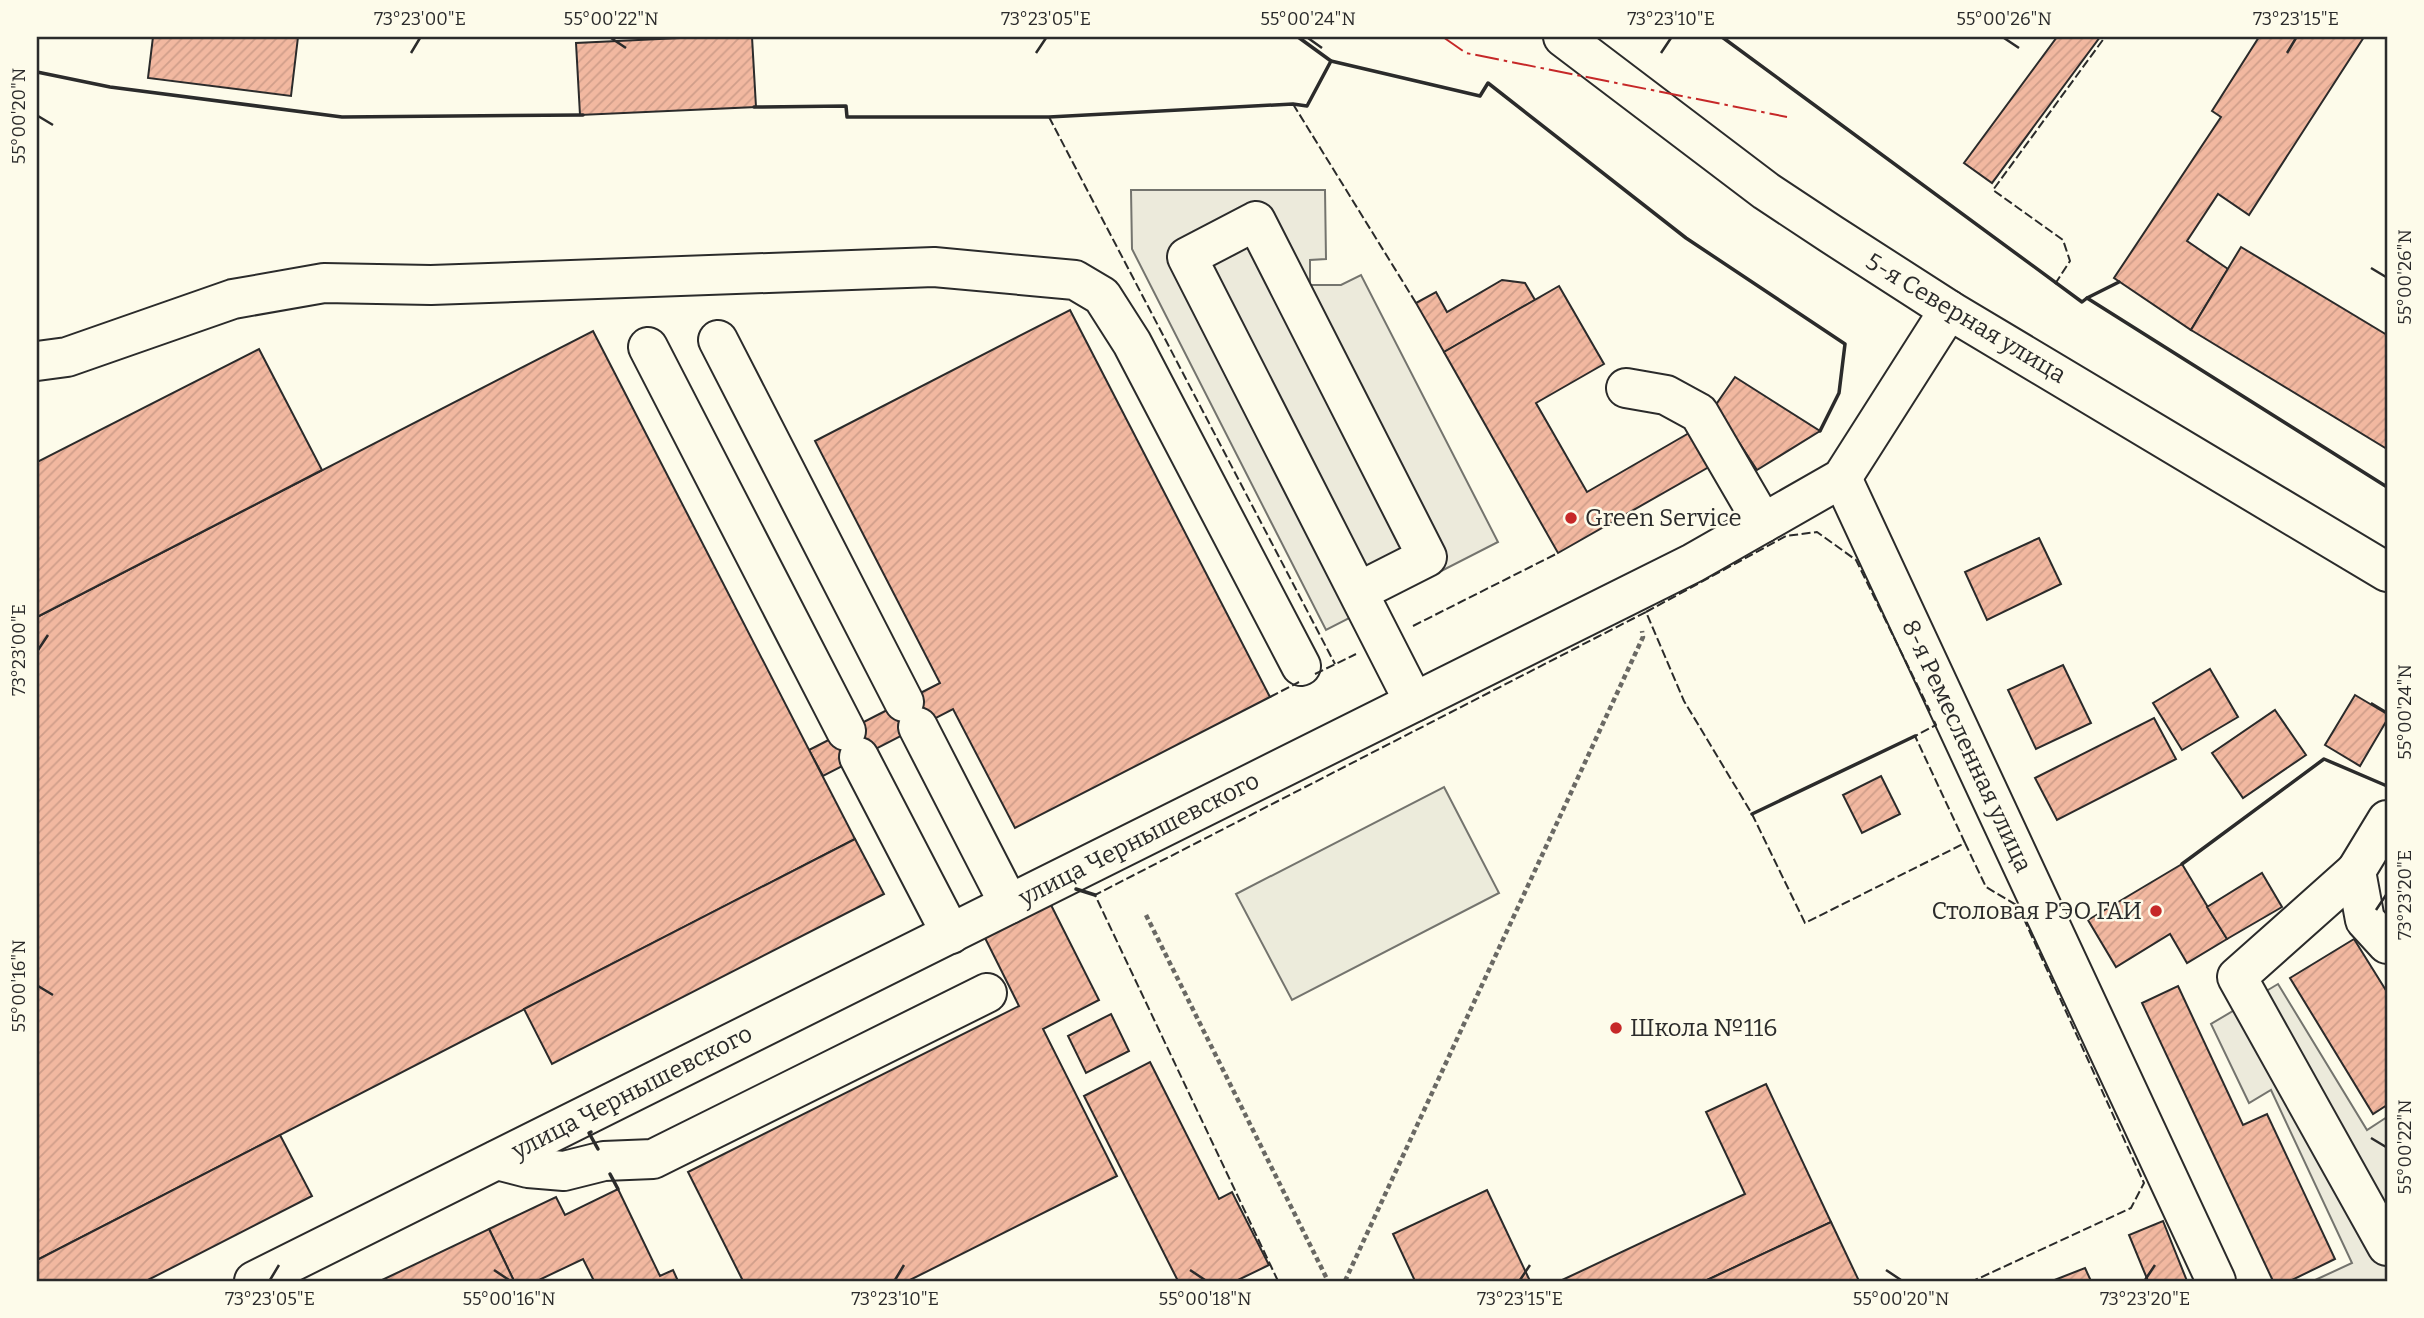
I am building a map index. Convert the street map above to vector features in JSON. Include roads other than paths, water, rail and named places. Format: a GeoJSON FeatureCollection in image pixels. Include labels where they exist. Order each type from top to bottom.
{"type":"FeatureCollection","features":[{"type":"Feature","properties":{"kind":"street","name":"5-я Северная улица"},"geometry":{"type":"LineString","coordinates":[[1563,37],[1766,191],[1949,310],[2387,572]]}},
{"type":"Feature","properties":{"kind":"street"},"geometry":{"type":"LineString","coordinates":[[1358,592],[1427,557],[1256,221],[1186,257],[1414,702]]}},
{"type":"Feature","properties":{"kind":"street"},"geometry":{"type":"LineString","coordinates":[[37,360],[67,357],[233,299],[324,284],[432,285],[934,267],[1075,280],[1102,296],[1132,343],[1301,666]]}},
{"type":"Feature","properties":{"kind":"street","name":"улица Чернышевского"},"geometry":{"type":"LineString","coordinates":[[254,1281],[1693,563],[1842,478],[1949,310]]}},
{"type":"Feature","properties":{"kind":"street"},"geometry":{"type":"LineString","coordinates":[[718,340],[1009,904]]}},
{"type":"Feature","properties":{"kind":"street"},"geometry":{"type":"LineString","coordinates":[[648,347],[951,933]]}},
{"type":"Feature","properties":{"kind":"street"},"geometry":{"type":"LineString","coordinates":[[1626,388],[1666,395],[1699,413],[1763,523]]}},
{"type":"Feature","properties":{"kind":"street","name":"8-я Ремесленная улица"},"geometry":{"type":"LineString","coordinates":[[1842,478],[2216,1281]]}},
{"type":"Feature","properties":{"kind":"street"},"geometry":{"type":"LineString","coordinates":[[2387,820],[2356,871],[2237,977],[2387,1246]]}},
{"type":"Feature","properties":{"kind":"street"},"geometry":{"type":"LineString","coordinates":[[2356,871],[2365,920],[2387,944]]}},
{"type":"Feature","properties":{"kind":"street"},"geometry":{"type":"LineString","coordinates":[[497,1160],[528,1168],[564,1171],[604,1161],[653,1159],[987,993]]}},
{"type":"Feature","properties":{"kind":"place","name":"Green Service"},"geometry":{"type":"Point","coordinates":[1571,518]}},
{"type":"Feature","properties":{"kind":"place","name":"Столовая РЭО ГАИ"},"geometry":{"type":"Point","coordinates":[2156,911]}},
{"type":"Feature","properties":{"kind":"place","name":"Школа №116"},"geometry":{"type":"Point","coordinates":[1616,1028]}}]}
